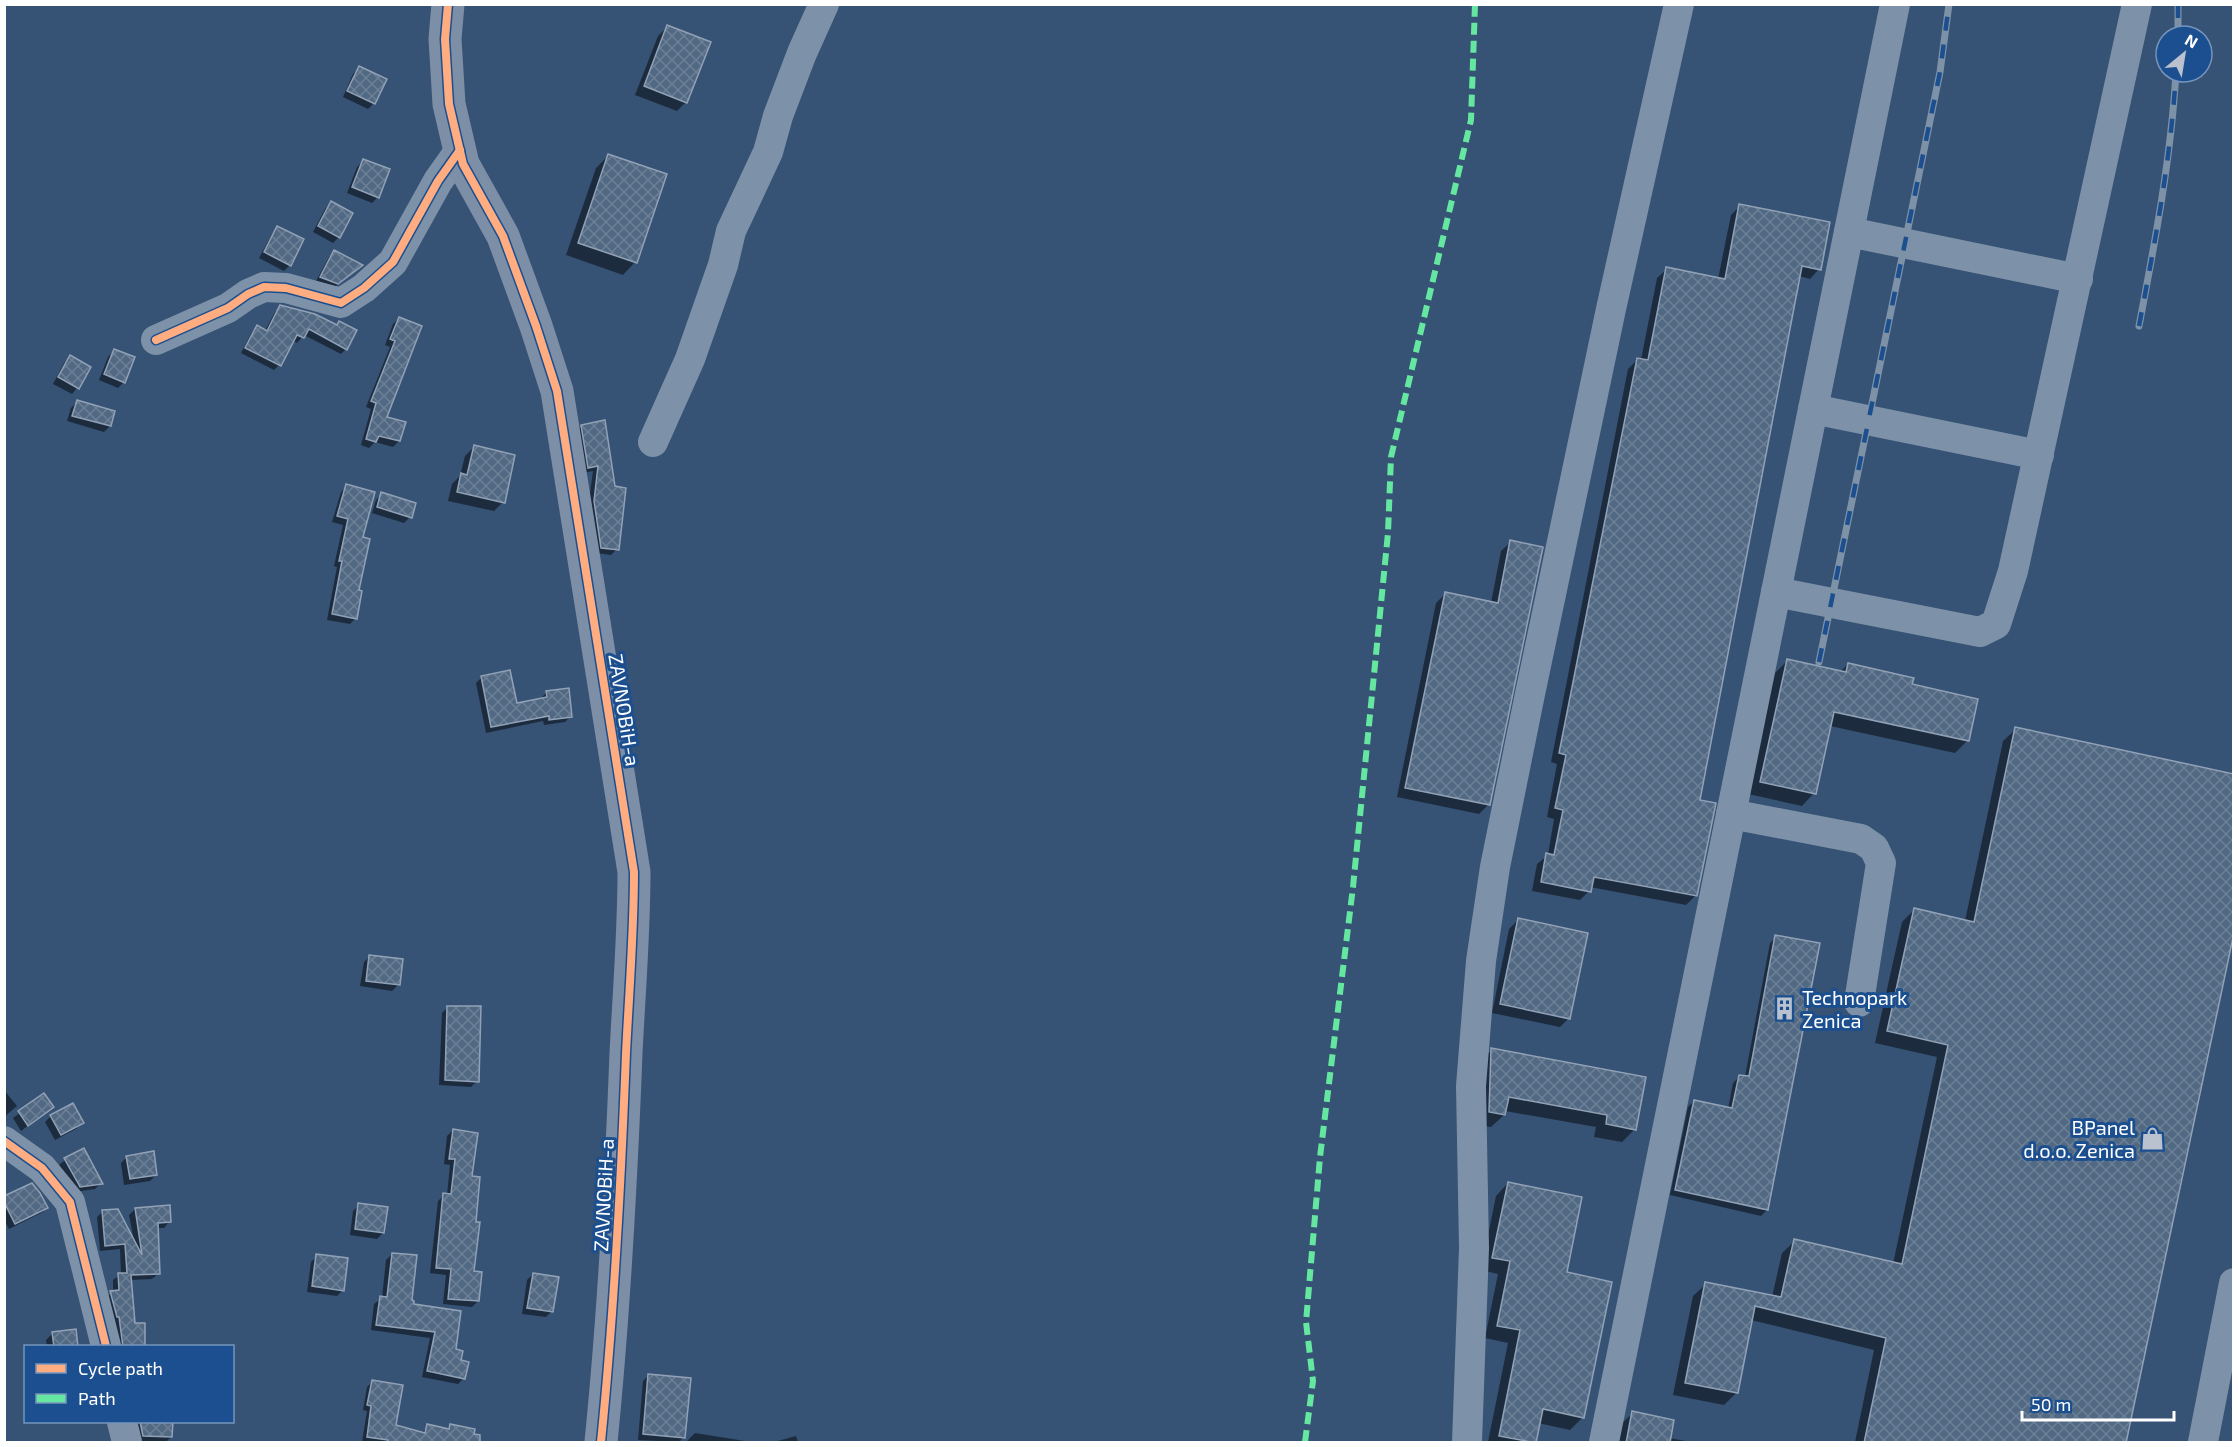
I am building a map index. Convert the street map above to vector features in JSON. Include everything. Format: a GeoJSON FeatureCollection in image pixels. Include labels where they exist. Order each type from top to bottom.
{"type":"FeatureCollection","features":[{"type":"Feature","properties":{"kind":"main road","name":"ZAVNOBiH-a"},"geometry":{"type":"LineString","coordinates":[[448,4],[446,39],[449,104],[463,164],[503,236],[536,326],[556,391],[634,872],[634,932],[622,1176],[610,1352],[601,1443]]}},
{"type":"Feature","properties":{"kind":"street"},"geometry":{"type":"LineString","coordinates":[[653,442],[690,359],[723,265],[731,231],[768,152],[782,105],[824,4]]}},
{"type":"Feature","properties":{"kind":"street"},"geometry":{"type":"LineString","coordinates":[[1467,1443],[1474,1248],[1471,1086],[1484,938],[1495,867],[1539,650],[1613,298],[1679,4]]}},
{"type":"Feature","properties":{"kind":"street"},"geometry":{"type":"LineString","coordinates":[[1604,1443],[1894,4]]}},
{"type":"Feature","properties":{"kind":"street"},"geometry":{"type":"LineString","coordinates":[[1776,592],[1980,632],[1996,624],[2013,571],[2138,4]]}},
{"type":"Feature","properties":{"kind":"street"},"geometry":{"type":"LineString","coordinates":[[156,340],[228,308],[248,294],[264,287],[286,288],[341,303],[364,288],[393,262],[438,181],[460,150]]}},
{"type":"Feature","properties":{"kind":"street"},"geometry":{"type":"LineString","coordinates":[[1849,232],[2078,279]]}},
{"type":"Feature","properties":{"kind":"street"},"geometry":{"type":"LineString","coordinates":[[1813,409],[2039,455]]}},
{"type":"Feature","properties":{"kind":"street"},"geometry":{"type":"LineString","coordinates":[[1731,814],[1861,839],[1874,848],[1881,863],[1859,1002]]}},
{"type":"Feature","properties":{"kind":"street"},"geometry":{"type":"LineString","coordinates":[[4,1141],[42,1168],[70,1202],[106,1345]]}},
{"type":"Feature","properties":{"kind":"street"},"geometry":{"type":"LineString","coordinates":[[2203,1443],[2234,1283]]}},
{"type":"Feature","properties":{"kind":"street"},"geometry":{"type":"LineString","coordinates":[[122,1423],[127,1443]]}},
{"type":"Feature","properties":{"kind":"building"},"geometry":{"type":"Polygon","coordinates":[[[667,25],[711,42],[687,103],[644,86],[667,25]]]}},
{"type":"Feature","properties":{"kind":"building"},"geometry":{"type":"Polygon","coordinates":[[[359,66],[387,79],[375,104],[347,91],[359,66]]]}},
{"type":"Feature","properties":{"kind":"building"},"geometry":{"type":"Polygon","coordinates":[[[608,154],[667,174],[637,263],[578,243],[608,154]]]}},
{"type":"Feature","properties":{"kind":"building"},"geometry":{"type":"Polygon","coordinates":[[[363,159],[390,169],[379,198],[352,187],[363,159]]]}},
{"type":"Feature","properties":{"kind":"building"},"geometry":{"type":"Polygon","coordinates":[[[331,201],[353,213],[340,238],[318,226],[331,201]]]}},
{"type":"Feature","properties":{"kind":"building"},"geometry":{"type":"Polygon","coordinates":[[[1739,204],[1830,222],[1821,270],[1802,266],[1700,800],[1716,803],[1697,896],[1594,877],[1591,892],[1541,882],[1546,853],[1554,855],[1563,810],[1555,808],[1566,755],[1559,753],[1637,358],[1648,360],[1666,267],[1725,279],[1739,204]]]}},
{"type":"Feature","properties":{"kind":"building"},"geometry":{"type":"Polygon","coordinates":[[[277,226],[304,239],[291,266],[264,252],[277,226]]]}},
{"type":"Feature","properties":{"kind":"building"},"geometry":{"type":"Polygon","coordinates":[[[334,250],[363,265],[338,284],[320,277],[334,250]]]}},
{"type":"Feature","properties":{"kind":"building"},"geometry":{"type":"Polygon","coordinates":[[[280,305],[315,314],[337,325],[339,321],[357,330],[347,350],[309,329],[304,338],[297,335],[281,366],[245,348],[257,325],[267,331],[280,305]]]}},
{"type":"Feature","properties":{"kind":"building"},"geometry":{"type":"Polygon","coordinates":[[[399,317],[422,326],[387,417],[406,422],[400,441],[379,436],[376,442],[366,439],[376,403],[371,401],[395,341],[390,339],[399,317]]]}},
{"type":"Feature","properties":{"kind":"building"},"geometry":{"type":"Polygon","coordinates":[[[114,349],[135,357],[125,383],[104,374],[114,349]]]}},
{"type":"Feature","properties":{"kind":"building"},"geometry":{"type":"Polygon","coordinates":[[[70,355],[91,367],[79,389],[58,377],[70,355]]]}},
{"type":"Feature","properties":{"kind":"building"},"geometry":{"type":"Polygon","coordinates":[[[77,400],[115,411],[111,426],[72,416],[77,400]]]}},
{"type":"Feature","properties":{"kind":"building"},"geometry":{"type":"Polygon","coordinates":[[[605,420],[615,486],[626,488],[619,550],[601,548],[594,501],[598,466],[588,468],[581,425],[605,420]]]}},
{"type":"Feature","properties":{"kind":"building"},"geometry":{"type":"Polygon","coordinates":[[[474,445],[515,455],[505,503],[457,492],[461,473],[467,475],[474,445]]]}},
{"type":"Feature","properties":{"kind":"building"},"geometry":{"type":"Polygon","coordinates":[[[346,484],[375,492],[363,537],[370,539],[359,590],[362,591],[357,619],[332,614],[342,561],[339,561],[348,519],[337,516],[346,484]]]}},
{"type":"Feature","properties":{"kind":"building"},"geometry":{"type":"Polygon","coordinates":[[[381,492],[416,503],[412,518],[377,507],[381,492]]]}},
{"type":"Feature","properties":{"kind":"building"},"geometry":{"type":"Polygon","coordinates":[[[1510,540],[1543,547],[1490,805],[1405,788],[1445,592],[1498,603],[1510,540]]]}},
{"type":"Feature","properties":{"kind":"building"},"geometry":{"type":"Polygon","coordinates":[[[1787,659],[1846,672],[1848,663],[1914,678],[1912,684],[1978,699],[1969,741],[1834,712],[1816,794],[1760,782],[1787,659]]]}},
{"type":"Feature","properties":{"kind":"building"},"geometry":{"type":"Polygon","coordinates":[[[510,670],[517,703],[547,697],[546,691],[569,688],[572,717],[549,720],[549,716],[491,727],[481,676],[510,670]]]}},
{"type":"Feature","properties":{"kind":"building"},"geometry":{"type":"Polygon","coordinates":[[[2015,727],[2234,774],[2234,933],[2126,1443],[1864,1443],[1886,1338],[1755,1306],[1738,1393],[1685,1383],[1705,1282],[1781,1297],[1794,1239],[1902,1264],[1948,1045],[1887,1031],[1914,908],[1974,922],[2015,727]]]}},
{"type":"Feature","properties":{"kind":"building"},"geometry":{"type":"Polygon","coordinates":[[[1518,918],[1588,933],[1570,1019],[1500,1004],[1518,918]]]}},
{"type":"Feature","properties":{"kind":"building","name":"Technopark Zenica"},"geometry":{"type":"Polygon","coordinates":[[[1775,935],[1820,943],[1768,1210],[1675,1190],[1694,1100],[1732,1108],[1739,1075],[1749,1076],[1775,935]]]}},
{"type":"Feature","properties":{"kind":"building"},"geometry":{"type":"Polygon","coordinates":[[[369,955],[403,959],[400,985],[366,981],[369,955]]]}},
{"type":"Feature","properties":{"kind":"building"},"geometry":{"type":"Polygon","coordinates":[[[447,1006],[481,1006],[479,1082],[445,1080],[447,1006]]]}},
{"type":"Feature","properties":{"kind":"building"},"geometry":{"type":"Polygon","coordinates":[[[1491,1048],[1646,1077],[1636,1130],[1606,1124],[1607,1115],[1509,1097],[1505,1115],[1489,1112],[1491,1048]]]}},
{"type":"Feature","properties":{"kind":"building"},"geometry":{"type":"Polygon","coordinates":[[[44,1093],[54,1107],[28,1126],[18,1111],[44,1093]]]}},
{"type":"Feature","properties":{"kind":"building"},"geometry":{"type":"Polygon","coordinates":[[[73,1103],[84,1123],[61,1135],[50,1115],[73,1103]]]}},
{"type":"Feature","properties":{"kind":"building"},"geometry":{"type":"Polygon","coordinates":[[[453,1129],[478,1133],[472,1176],[480,1177],[476,1222],[480,1222],[474,1271],[482,1272],[479,1301],[448,1299],[451,1269],[436,1268],[443,1193],[451,1194],[455,1159],[449,1159],[453,1129]]]}},
{"type":"Feature","properties":{"kind":"building"},"geometry":{"type":"Polygon","coordinates":[[[84,1148],[103,1184],[80,1187],[64,1158],[84,1148]]]}},
{"type":"Feature","properties":{"kind":"building"},"geometry":{"type":"Polygon","coordinates":[[[154,1151],[157,1175],[130,1179],[126,1156],[154,1151]]]}},
{"type":"Feature","properties":{"kind":"building"},"geometry":{"type":"Polygon","coordinates":[[[1508,1182],[1582,1197],[1567,1272],[1612,1282],[1584,1418],[1543,1409],[1536,1443],[1499,1436],[1520,1330],[1497,1326],[1510,1261],[1492,1258],[1508,1182]]]}},
{"type":"Feature","properties":{"kind":"building"},"geometry":{"type":"Polygon","coordinates":[[[32,1183],[48,1208],[15,1224],[4,1202],[4,1196],[32,1183]]]}},
{"type":"Feature","properties":{"kind":"building"},"geometry":{"type":"Polygon","coordinates":[[[358,1203],[388,1207],[384,1233],[355,1229],[358,1203]]]}},
{"type":"Feature","properties":{"kind":"building"},"geometry":{"type":"Polygon","coordinates":[[[170,1205],[171,1222],[158,1223],[160,1274],[131,1275],[135,1323],[145,1323],[145,1345],[123,1345],[119,1317],[117,1317],[110,1291],[119,1290],[118,1273],[127,1273],[125,1244],[105,1246],[102,1210],[118,1209],[142,1255],[135,1208],[170,1205]]]}},
{"type":"Feature","properties":{"kind":"building"},"geometry":{"type":"Polygon","coordinates":[[[392,1253],[417,1255],[412,1300],[414,1304],[461,1311],[456,1349],[463,1351],[461,1360],[469,1362],[465,1379],[427,1371],[435,1332],[376,1325],[380,1296],[387,1297],[392,1253]]]}},
{"type":"Feature","properties":{"kind":"building"},"geometry":{"type":"Polygon","coordinates":[[[316,1254],[348,1258],[344,1291],[312,1286],[316,1254]]]}},
{"type":"Feature","properties":{"kind":"building"},"geometry":{"type":"Polygon","coordinates":[[[533,1273],[559,1277],[553,1312],[527,1308],[533,1273]]]}},
{"type":"Feature","properties":{"kind":"building"},"geometry":{"type":"Polygon","coordinates":[[[76,1329],[78,1345],[54,1345],[52,1332],[76,1329]]]}},
{"type":"Feature","properties":{"kind":"building"},"geometry":{"type":"Polygon","coordinates":[[[648,1374],[691,1378],[685,1438],[643,1434],[648,1374]]]}},
{"type":"Feature","properties":{"kind":"building"},"geometry":{"type":"Polygon","coordinates":[[[372,1380],[403,1385],[396,1425],[425,1433],[427,1424],[449,1429],[450,1424],[475,1429],[474,1434],[480,1435],[480,1443],[387,1443],[388,1440],[367,1437],[371,1406],[367,1405],[372,1380]]]}},
{"type":"Feature","properties":{"kind":"building"},"geometry":{"type":"Polygon","coordinates":[[[1632,1411],[1674,1420],[1670,1443],[1626,1443],[1632,1411]]]}},
{"type":"Feature","properties":{"kind":"building"},"geometry":{"type":"Polygon","coordinates":[[[140,1423],[173,1423],[172,1437],[143,1436],[140,1423]]]}},
{"type":"Feature","properties":{"kind":"railway"},"geometry":{"type":"LineString","coordinates":[[1819,662],[1940,72],[1949,4]]}},
{"type":"Feature","properties":{"kind":"railway"},"geometry":{"type":"LineString","coordinates":[[2178,4],[2178,24]]}},
{"type":"Feature","properties":{"kind":"railway"},"geometry":{"type":"LineString","coordinates":[[2139,326],[2166,168],[2175,84]]}},
{"type":"Feature","properties":{"kind":"marked path"},"geometry":{"type":"LineString","coordinates":[[1305,1442],[1313,1381],[1306,1322],[1320,1157],[1353,887],[1388,533],[1391,457],[1471,120],[1475,4]]}},
{"type":"Feature","properties":{"kind":"cycle path"},"geometry":{"type":"LineString","coordinates":[[448,4],[445,39],[449,104],[463,164],[503,236],[557,391],[634,872],[619,1200],[601,1442]]}},
{"type":"Feature","properties":{"kind":"cycle path"},"geometry":{"type":"LineString","coordinates":[[156,340],[228,308],[248,294],[264,287],[286,288],[341,303],[364,288],[393,262],[438,181],[460,150]]}},
{"type":"Feature","properties":{"kind":"cycle path"},"geometry":{"type":"LineString","coordinates":[[4,1141],[42,1168],[70,1202],[106,1345]]}},
{"type":"Feature","properties":{"kind":"place","name":"Technopark Zenica"},"geometry":{"type":"Point","coordinates":[1784,1009]}},
{"type":"Feature","properties":{"kind":"place","name":"BPanel d.o.o. Zenica"},"geometry":{"type":"Point","coordinates":[2153,1139]}}]}
